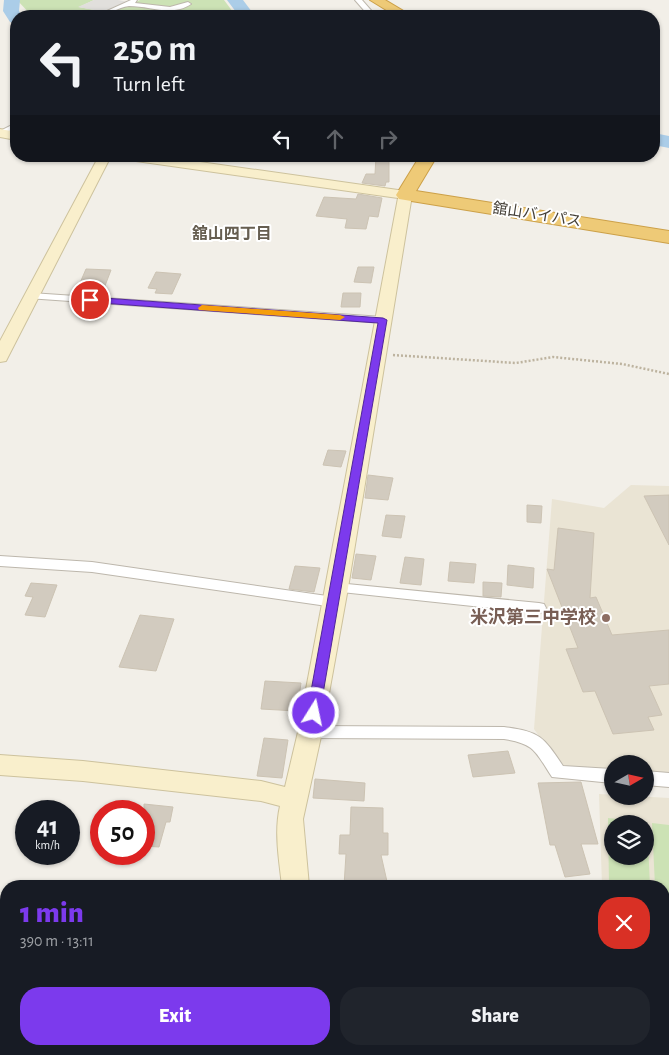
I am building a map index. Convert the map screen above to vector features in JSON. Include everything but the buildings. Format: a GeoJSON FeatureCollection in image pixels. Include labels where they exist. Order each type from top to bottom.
{"type":"FeatureCollection","features":[{"type":"Feature","properties":{"kind":"highway"},"geometry":{"type":"LineString","coordinates":[[376,0],[395,10]]}},
{"type":"Feature","properties":{"kind":"highway"},"geometry":{"type":"LineString","coordinates":[[405,195],[425,162]]}},
{"type":"Feature","properties":{"kind":"highway","name":"舘山バイパス"},"geometry":{"type":"LineString","coordinates":[[405,195],[669,237]]}},
{"type":"Feature","properties":{"kind":"main road"},"geometry":{"type":"LineString","coordinates":[[0,357],[102,162]]}},
{"type":"Feature","properties":{"kind":"main road"},"geometry":{"type":"LineString","coordinates":[[171,162],[405,195],[336,595],[310,732],[294,798],[290,838],[295,880]]}},
{"type":"Feature","properties":{"kind":"main road"},"geometry":{"type":"LineString","coordinates":[[0,765],[103,773],[261,792],[294,798]]}},
{"type":"Feature","properties":{"kind":"street"},"geometry":{"type":"LineString","coordinates":[[112,10],[136,0]]}},
{"type":"Feature","properties":{"kind":"street"},"geometry":{"type":"LineString","coordinates":[[358,0],[367,10]]}},
{"type":"Feature","properties":{"kind":"street"},"geometry":{"type":"LineString","coordinates":[[126,4],[170,9],[188,4]]}},
{"type":"Feature","properties":{"kind":"street"},"geometry":{"type":"LineString","coordinates":[[31,296],[383,320]]}},
{"type":"Feature","properties":{"kind":"street"},"geometry":{"type":"LineString","coordinates":[[0,562],[92,566],[336,595],[539,608]]}},
{"type":"Feature","properties":{"kind":"street"},"geometry":{"type":"LineString","coordinates":[[310,732],[504,733],[529,737],[542,748],[558,772],[604,775]]}},
{"type":"Feature","properties":{"kind":"street"},"geometry":{"type":"LineString","coordinates":[[654,779],[669,780]]}},
{"type":"Feature","properties":{"kind":"path"},"geometry":{"type":"LineString","coordinates":[[378,353],[516,364],[553,357],[622,364],[669,374]]}},
{"type":"Feature","properties":{"kind":"shaded area"},"geometry":{"type":"Polygon","coordinates":[[[94,0],[128,2],[110,10],[78,7],[94,0]]]}},
{"type":"Feature","properties":{"kind":"shaded area","name":"米沢第三中学校"},"geometry":{"type":"Polygon","coordinates":[[[631,485],[669,486],[669,776],[654,775],[654,755],[604,755],[604,772],[562,769],[534,729],[552,499],[604,508],[631,485]]]}},
{"type":"Feature","properties":{"kind":"shaded area"},"geometry":{"type":"Polygon","coordinates":[[[599,794],[604,794],[604,805],[654,805],[654,797],[669,798],[669,880],[602,880],[599,794]]]}},
{"type":"Feature","properties":{"kind":"green space"},"geometry":{"type":"Polygon","coordinates":[[[17,0],[94,0],[79,7],[95,10],[26,10],[17,0]]]}},
{"type":"Feature","properties":{"kind":"green space"},"geometry":{"type":"Polygon","coordinates":[[[140,0],[224,0],[232,10],[118,10],[140,0]]]}},
{"type":"Feature","properties":{"kind":"green space"},"geometry":{"type":"Polygon","coordinates":[[[654,823],[669,825],[669,880],[655,880],[654,823]]]}},
{"type":"Feature","properties":{"kind":"green space"},"geometry":{"type":"Polygon","coordinates":[[[609,865],[649,865],[650,880],[609,880],[609,865]]]}},
{"type":"Feature","properties":{"kind":"waterway"},"geometry":{"type":"LineString","coordinates":[[11,10],[12,0]]}},
{"type":"Feature","properties":{"kind":"waterway"},"geometry":{"type":"LineString","coordinates":[[235,0],[242,10]]}},
{"type":"Feature","properties":{"kind":"waterway"},"geometry":{"type":"LineString","coordinates":[[660,140],[669,142]]}},
{"type":"Feature","properties":{"kind":"slow traffic"},"geometry":{"type":"LineString","coordinates":[[202,308],[340,317]]}},
{"type":"Feature","properties":{"kind":"place","name":"米沢第三中学校"},"geometry":{"type":"Point","coordinates":[606,618]}},
{"type":"Feature","properties":{"kind":"district","name":"舘山四丁目"},"geometry":{"type":"Point","coordinates":[232,234]}},
{"type":"Feature","properties":{"kind":"route"},"geometry":{"type":"LineString","coordinates":[[90,300],[383,320],[314,713]]}}]}
